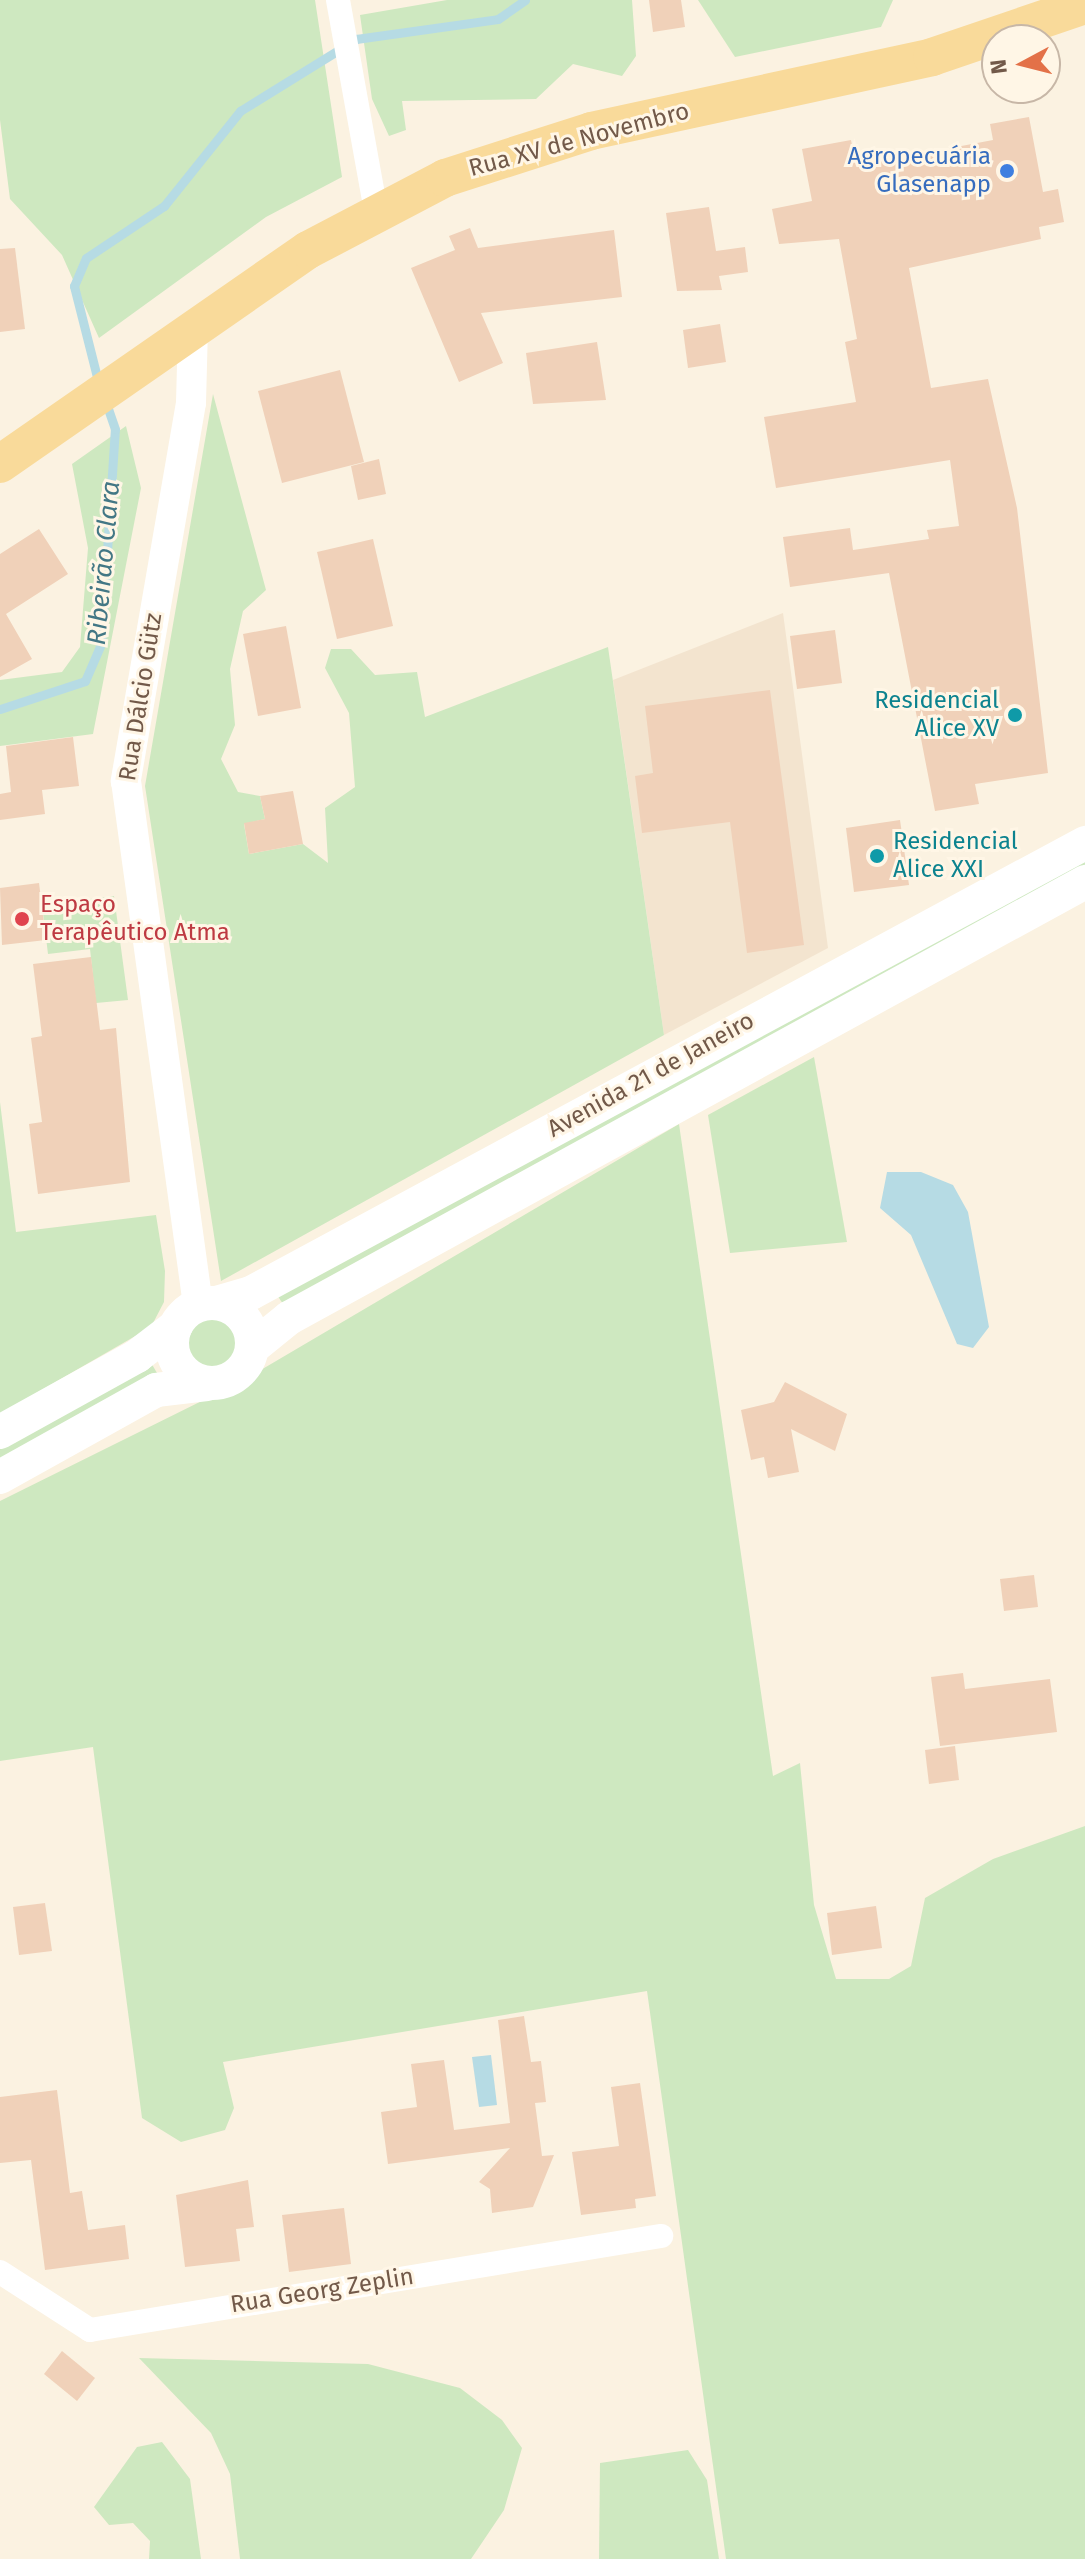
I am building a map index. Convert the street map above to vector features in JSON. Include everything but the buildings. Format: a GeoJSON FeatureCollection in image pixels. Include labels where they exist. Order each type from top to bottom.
{"type":"FeatureCollection","features":[{"type":"Feature","properties":{"kind":"main road","name":"Rua XV de Novembro"},"geometry":{"type":"LineString","coordinates":[[0,464],[193,327],[376,211],[513,153],[932,57],[1085,5]]}},
{"type":"Feature","properties":{"kind":"main road","name":"Avenida 21 de Janeiro"},"geometry":{"type":"LineString","coordinates":[[0,1432],[137,1356],[197,1311],[251,1293],[1085,843]]}},
{"type":"Feature","properties":{"kind":"main road","name":"Avenida 21 de Janeiro"},"geometry":{"type":"LineString","coordinates":[[252,1348],[317,1302],[1084,889]]}},
{"type":"Feature","properties":{"kind":"main road"},"geometry":{"type":"LineString","coordinates":[[0,1477],[156,1390],[207,1384],[242,1371],[252,1348],[247,1323],[197,1311],[177,1363],[207,1384]]}},
{"type":"Feature","properties":{"kind":"street"},"geometry":{"type":"LineString","coordinates":[[338,0],[376,211]]}},
{"type":"Feature","properties":{"kind":"street","name":"Rua Dálcio Gütz"},"geometry":{"type":"LineString","coordinates":[[193,327],[191,403],[126,781],[197,1311]]}},
{"type":"Feature","properties":{"kind":"street","name":"Rua Georg Zeplin"},"geometry":{"type":"LineString","coordinates":[[0,2272],[90,2330],[661,2236]]}},
{"type":"Feature","properties":{"kind":"shaded area"},"geometry":{"type":"Polygon","coordinates":[[[783,613],[828,948],[664,1035],[613,680],[783,613]]]}},
{"type":"Feature","properties":{"kind":"green space"},"geometry":{"type":"Polygon","coordinates":[[[0,0],[315,0],[342,177],[266,217],[99,338],[62,255],[10,199],[0,120],[0,0]]]}},
{"type":"Feature","properties":{"kind":"green space"},"geometry":{"type":"Polygon","coordinates":[[[447,0],[632,0],[636,56],[622,76],[573,64],[536,99],[402,101],[406,130],[389,136],[372,99],[360,15],[447,0]]]}},
{"type":"Feature","properties":{"kind":"green space"},"geometry":{"type":"Polygon","coordinates":[[[698,0],[893,0],[881,27],[735,57],[698,0]]]}},
{"type":"Feature","properties":{"kind":"green space"},"geometry":{"type":"Polygon","coordinates":[[[213,394],[266,590],[243,611],[230,669],[235,725],[221,759],[238,792],[260,796],[265,819],[244,824],[249,854],[303,844],[328,863],[325,808],[355,787],[349,713],[325,668],[331,649],[351,649],[375,675],[417,672],[425,717],[608,647],[664,1035],[221,1281],[145,786],[213,394]]]}},
{"type":"Feature","properties":{"kind":"green space"},"geometry":{"type":"Polygon","coordinates":[[[126,426],[141,488],[93,734],[0,746],[0,680],[62,672],[80,647],[88,548],[72,464],[126,426]]]}},
{"type":"Feature","properties":{"kind":"green space"},"geometry":{"type":"Polygon","coordinates":[[[1085,857],[1085,868],[283,1304],[277,1295],[1085,857]]]}},
{"type":"Feature","properties":{"kind":"green space"},"geometry":{"type":"Polygon","coordinates":[[[114,896],[128,1000],[96,1003],[90,949],[48,954],[42,905],[114,896]]]}},
{"type":"Feature","properties":{"kind":"green space"},"geometry":{"type":"Polygon","coordinates":[[[814,1057],[847,1242],[730,1253],[708,1115],[814,1057]]]}},
{"type":"Feature","properties":{"kind":"green space"},"geometry":{"type":"Polygon","coordinates":[[[0,1102],[16,1232],[156,1215],[165,1271],[164,1302],[151,1327],[0,1414],[0,1102]]]}},
{"type":"Feature","properties":{"kind":"green space"},"geometry":{"type":"Polygon","coordinates":[[[679,1124],[773,1776],[800,1763],[814,1905],[836,1979],[889,1979],[911,1966],[925,1898],[993,1859],[1085,1826],[1085,2559],[726,2559],[647,1991],[223,2062],[234,2108],[225,2130],[181,2142],[142,2118],[93,1747],[0,1761],[0,1501],[242,1381],[679,1124]]]}},
{"type":"Feature","properties":{"kind":"green space"},"geometry":{"type":"Polygon","coordinates":[[[212,1315],[232,1323],[240,1343],[232,1363],[212,1371],[192,1363],[184,1343],[192,1323],[212,1315]]]}},
{"type":"Feature","properties":{"kind":"green space"},"geometry":{"type":"Polygon","coordinates":[[[150,1361],[157,1373],[0,1462],[0,1446],[150,1361]]]}},
{"type":"Feature","properties":{"kind":"green space"},"geometry":{"type":"Polygon","coordinates":[[[139,2358],[368,2364],[460,2388],[502,2420],[522,2448],[504,2510],[471,2559],[240,2559],[230,2474],[211,2433],[139,2358]]]}},
{"type":"Feature","properties":{"kind":"green space"},"geometry":{"type":"Polygon","coordinates":[[[162,2442],[190,2479],[201,2559],[149,2559],[150,2541],[133,2523],[109,2525],[94,2507],[137,2447],[162,2442]]]}},
{"type":"Feature","properties":{"kind":"green space"},"geometry":{"type":"Polygon","coordinates":[[[688,2450],[707,2480],[719,2559],[599,2559],[600,2463],[688,2450]]]}},
{"type":"Feature","properties":{"kind":"water"},"geometry":{"type":"Polygon","coordinates":[[[887,1172],[921,1172],[953,1185],[968,1212],[989,1327],[973,1348],[957,1344],[911,1235],[880,1208],[887,1172]]]}},
{"type":"Feature","properties":{"kind":"water"},"geometry":{"type":"Polygon","coordinates":[[[491,2055],[497,2105],[479,2107],[472,2057],[491,2055]]]}},
{"type":"Feature","properties":{"kind":"waterway","name":"Ribeirão Clara"},"geometry":{"type":"LineString","coordinates":[[97,377],[74,286],[86,258],[164,206],[240,111],[356,39],[498,19],[525,0]]}},
{"type":"Feature","properties":{"kind":"waterway","name":"Ribeirão Clara"},"geometry":{"type":"LineString","coordinates":[[0,709],[85,681],[101,644],[115,429],[106,403]]}},
{"type":"Feature","properties":{"kind":"place","name":"Agropecuária Glasenapp"},"geometry":{"type":"Point","coordinates":[1007,171]}},
{"type":"Feature","properties":{"kind":"place","name":"Residencial Alice XV"},"geometry":{"type":"Point","coordinates":[1015,715]}},
{"type":"Feature","properties":{"kind":"place","name":"Residencial Alice XXI"},"geometry":{"type":"Point","coordinates":[877,856]}},
{"type":"Feature","properties":{"kind":"place","name":"Espaço Terapêutico Atma"},"geometry":{"type":"Point","coordinates":[22,919]}}]}
